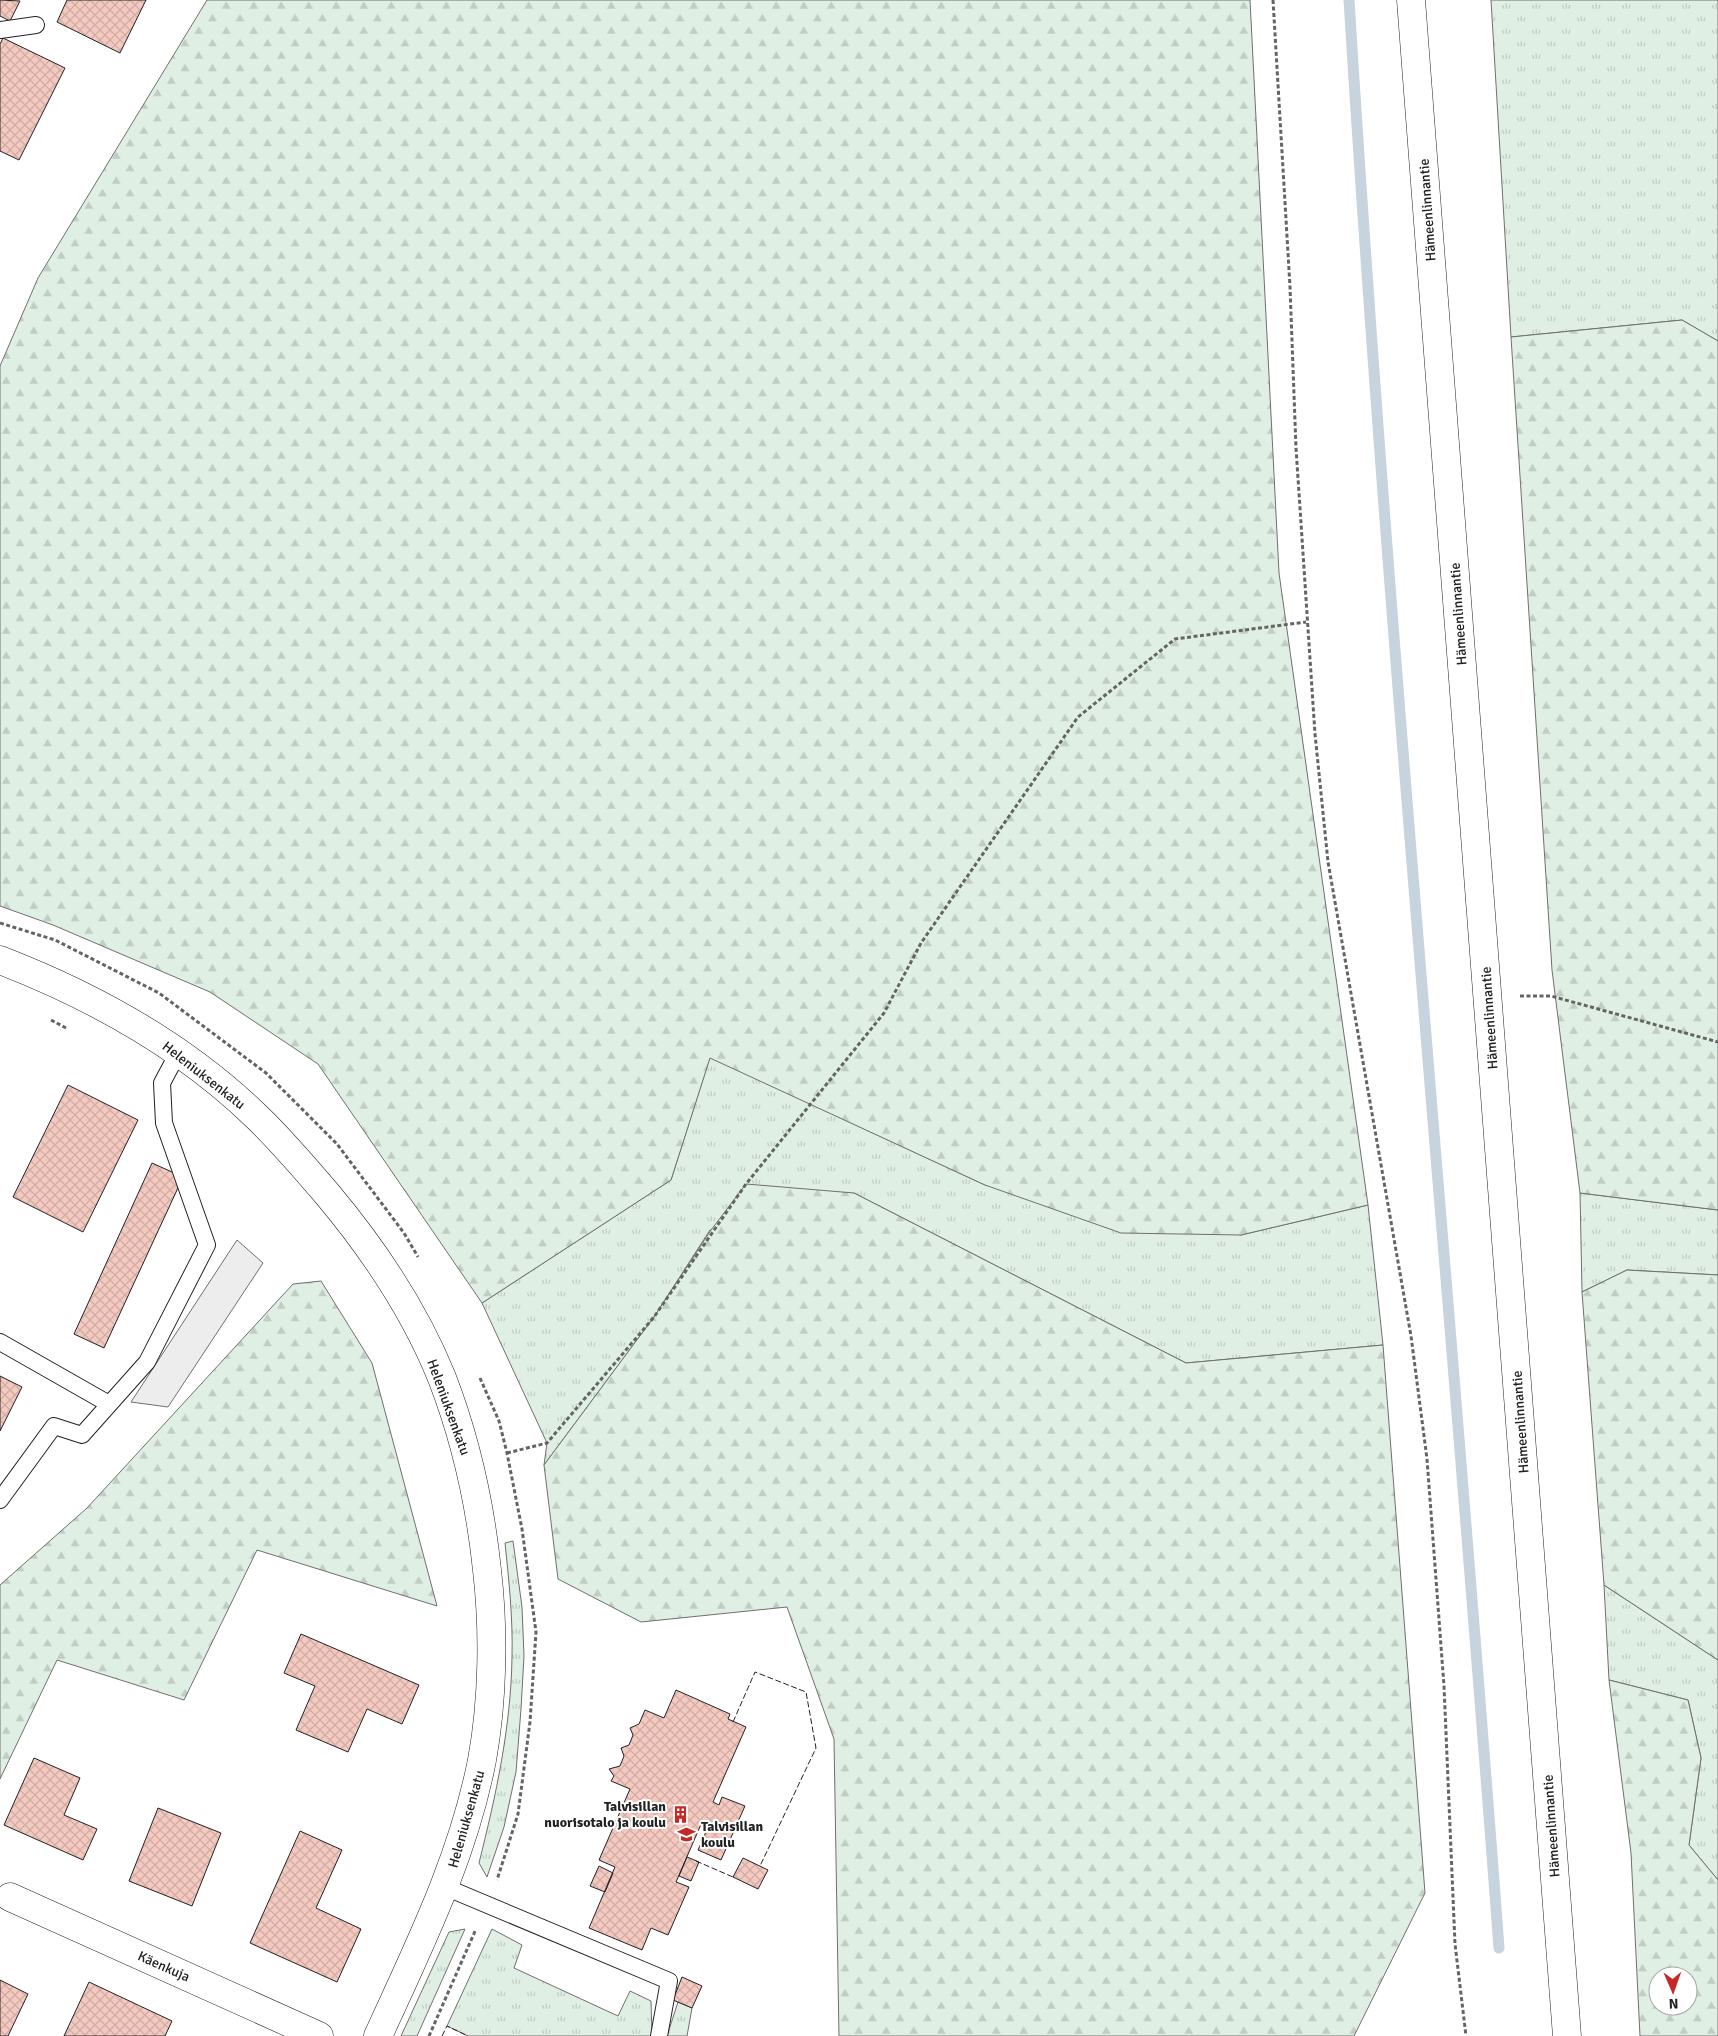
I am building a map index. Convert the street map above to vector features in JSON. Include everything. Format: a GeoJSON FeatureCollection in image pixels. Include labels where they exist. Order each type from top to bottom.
{"type":"FeatureCollection","features":[{"type":"Feature","properties":{"kind":"main road","name":"Hämeenlinnantie"},"geometry":{"type":"LineString","coordinates":[[1411,0],[1567,2036]]}},
{"type":"Feature","properties":{"kind":"main road","name":"Heleniuksenkatu"},"geometry":{"type":"LineString","coordinates":[[0,960],[73,992],[132,1023],[178,1053],[256,1115],[297,1158],[355,1228],[387,1274],[417,1325],[441,1376],[462,1435],[475,1485],[484,1535],[492,1627],[483,1756],[472,1805],[445,1888],[378,2036]]}},
{"type":"Feature","properties":{"kind":"main road","name":"Käenkuja"},"geometry":{"type":"LineString","coordinates":[[10,1897],[319,2036]]}},
{"type":"Feature","properties":{"kind":"lane"},"geometry":{"type":"LineString","coordinates":[[0,30],[36,24]]}},
{"type":"Feature","properties":{"kind":"lane"},"geometry":{"type":"LineString","coordinates":[[0,1500],[54,1426],[82,1435],[147,1362],[207,1245],[164,1123],[162,1083],[178,1053]]}},
{"type":"Feature","properties":{"kind":"lane"},"geometry":{"type":"LineString","coordinates":[[0,1342],[109,1404]]}},
{"type":"Feature","properties":{"kind":"lane"},"geometry":{"type":"LineString","coordinates":[[445,1888],[668,1981],[659,2036]]}},
{"type":"Feature","properties":{"kind":"path"},"geometry":{"type":"LineString","coordinates":[[1273,0],[1290,288],[1296,448],[1306,622],[1328,862],[1409,1327],[1427,1459],[1444,1686],[1455,1944],[1466,2036]]}},
{"type":"Feature","properties":{"kind":"path"},"geometry":{"type":"LineString","coordinates":[[508,1452],[547,1443],[654,1317],[746,1184],[884,1013],[921,944],[1078,717],[1175,639],[1306,622]]}},
{"type":"Feature","properties":{"kind":"path"},"geometry":{"type":"LineString","coordinates":[[0,923],[55,940],[159,993],[266,1073],[337,1144],[404,1233],[422,1265]]}},
{"type":"Feature","properties":{"kind":"path"},"geometry":{"type":"LineString","coordinates":[[1487,995],[1550,996],[1718,1042]]}},
{"type":"Feature","properties":{"kind":"path"},"geometry":{"type":"LineString","coordinates":[[49,1020],[75,1032]]}},
{"type":"Feature","properties":{"kind":"path"},"geometry":{"type":"LineString","coordinates":[[429,2036],[500,1871],[518,1814],[530,1722],[536,1632],[522,1529],[508,1452],[499,1421],[478,1375]]}},
{"type":"Feature","properties":{"kind":"green space"},"geometry":{"type":"Polygon","coordinates":[[[207,0],[1250,0],[1279,573],[1368,1205],[1241,1235],[1121,1233],[985,1185],[710,1058],[671,1180],[482,1303],[318,1064],[210,992],[53,925],[0,906],[0,366],[38,278],[207,0]]]}},
{"type":"Feature","properties":{"kind":"green space"},"geometry":{"type":"Polygon","coordinates":[[[1491,0],[1718,0],[1718,341],[1682,320],[1511,337],[1491,0]]]}},
{"type":"Feature","properties":{"kind":"green space"},"geometry":{"type":"Polygon","coordinates":[[[1682,320],[1718,341],[1718,1210],[1580,1193],[1552,970],[1511,337],[1682,320]]]}},
{"type":"Feature","properties":{"kind":"green space"},"geometry":{"type":"Polygon","coordinates":[[[710,1057],[985,1185],[1241,1235],[1368,1205],[1383,1345],[1186,1363],[854,1193],[710,1230],[654,1317],[544,1465],[547,1443],[482,1303],[671,1180],[710,1057]]]}},
{"type":"Feature","properties":{"kind":"green space"},"geometry":{"type":"Polygon","coordinates":[[[746,1184],[854,1193],[1186,1363],[1383,1345],[1425,1893],[1354,2036],[839,2036],[834,1739],[787,1607],[641,1622],[558,1579],[544,1465],[654,1317],[711,1230],[746,1184]]]}},
{"type":"Feature","properties":{"kind":"green space"},"geometry":{"type":"Polygon","coordinates":[[[1580,1193],[1718,1210],[1718,1275],[1627,1270],[1582,1292],[1580,1193]]]}},
{"type":"Feature","properties":{"kind":"green space"},"geometry":{"type":"Polygon","coordinates":[[[1627,1270],[1718,1275],[1718,1660],[1604,1585],[1582,1292],[1627,1270]]]}},
{"type":"Feature","properties":{"kind":"green space"},"geometry":{"type":"Polygon","coordinates":[[[321,1281],[372,1363],[437,1606],[257,1550],[184,1700],[57,1660],[0,1779],[0,1585],[87,1508],[293,1284],[321,1281]]]}},
{"type":"Feature","properties":{"kind":"green space"},"geometry":{"type":"Polygon","coordinates":[[[513,1541],[522,1607],[524,1656],[521,1709],[516,1772],[504,1827],[487,1877],[479,1863],[502,1761],[509,1709],[512,1628],[505,1543],[513,1541]]]}},
{"type":"Feature","properties":{"kind":"green space"},"geometry":{"type":"Polygon","coordinates":[[[1604,1585],[1718,1660],[1718,1880],[1689,1845],[1701,1758],[1688,1700],[1609,1680],[1604,1585]]]}},
{"type":"Feature","properties":{"kind":"green space"},"geometry":{"type":"Polygon","coordinates":[[[1609,1680],[1688,1700],[1701,1758],[1689,1845],[1718,1880],[1718,2036],[1640,2036],[1631,1853],[1609,1680]]]}},
{"type":"Feature","properties":{"kind":"green space"},"geometry":{"type":"Polygon","coordinates":[[[465,1929],[417,2036],[401,2036],[449,1932],[465,1929]]]}},
{"type":"Feature","properties":{"kind":"green space"},"geometry":{"type":"Polygon","coordinates":[[[492,1929],[522,1945],[514,1968],[618,2016],[630,1991],[651,2001],[652,2036],[468,2036],[447,2026],[492,1929]]]}},
{"type":"Feature","properties":{"kind":"green space"},"geometry":{"type":"Polygon","coordinates":[[[678,2002],[692,2008],[687,2036],[667,2036],[678,2002]]]}},
{"type":"Feature","properties":{"kind":"shaded area"},"geometry":{"type":"Polygon","coordinates":[[[237,1240],[263,1263],[168,1407],[131,1402],[237,1240]]]}},
{"type":"Feature","properties":{"kind":"building"},"geometry":{"type":"Polygon","coordinates":[[[0,0],[20,1],[10,21],[0,16],[0,0]]]}},
{"type":"Feature","properties":{"kind":"building"},"geometry":{"type":"Polygon","coordinates":[[[67,0],[146,0],[120,53],[57,22],[67,0]]]}},
{"type":"Feature","properties":{"kind":"building"},"geometry":{"type":"Polygon","coordinates":[[[3,38],[65,68],[19,160],[0,151],[0,44],[3,38]]]}},
{"type":"Feature","properties":{"kind":"building"},"geometry":{"type":"Polygon","coordinates":[[[68,1085],[138,1120],[83,1232],[13,1197],[68,1085]]]}},
{"type":"Feature","properties":{"kind":"building"},"geometry":{"type":"Polygon","coordinates":[[[152,1163],[183,1177],[104,1348],[74,1334],[152,1163]]]}},
{"type":"Feature","properties":{"kind":"building"},"geometry":{"type":"Polygon","coordinates":[[[0,1376],[22,1387],[0,1431],[0,1376]]]}},
{"type":"Feature","properties":{"kind":"building"},"geometry":{"type":"Polygon","coordinates":[[[301,1634],[419,1685],[402,1724],[367,1709],[348,1752],[296,1730],[315,1686],[284,1673],[301,1634]]]}},
{"type":"Feature","properties":{"kind":"building","name":"Talvisillan nuorisotalo ja koulu"},"geometry":{"type":"Polygon","coordinates":[[[676,1690],[730,1714],[728,1719],[746,1727],[713,1802],[719,1805],[722,1797],[745,1806],[721,1860],[698,1850],[709,1825],[702,1822],[676,1882],[689,1887],[668,1935],[651,1928],[642,1950],[589,1928],[615,1867],[599,1860],[630,1789],[611,1781],[614,1776],[609,1769],[620,1766],[624,1756],[621,1748],[629,1745],[633,1735],[630,1728],[639,1724],[645,1710],[664,1718],[676,1690]]]}},
{"type":"Feature","properties":{"kind":"building"},"geometry":{"type":"Polygon","coordinates":[[[34,1758],[80,1778],[64,1815],[97,1829],[83,1860],[4,1825],[34,1758]]]}},
{"type":"Feature","properties":{"kind":"building"},"geometry":{"type":"Polygon","coordinates":[[[158,1808],[221,1833],[192,1906],[129,1881],[158,1808]]]}},
{"type":"Feature","properties":{"kind":"building"},"geometry":{"type":"Polygon","coordinates":[[[300,1831],[342,1850],[316,1908],[361,1929],[337,1982],[250,1943],[300,1831]]]}},
{"type":"Feature","properties":{"kind":"building"},"geometry":{"type":"Polygon","coordinates":[[[687,1857],[699,1862],[691,1881],[679,1876],[687,1857]]]}},
{"type":"Feature","properties":{"kind":"building"},"geometry":{"type":"Polygon","coordinates":[[[743,1858],[768,1870],[758,1889],[733,1877],[743,1858]]]}},
{"type":"Feature","properties":{"kind":"building"},"geometry":{"type":"Polygon","coordinates":[[[599,1866],[613,1873],[605,1892],[590,1886],[599,1866]]]}},
{"type":"Feature","properties":{"kind":"building"},"geometry":{"type":"Polygon","coordinates":[[[682,1977],[702,1986],[692,2008],[673,2000],[682,1977]]]}},
{"type":"Feature","properties":{"kind":"building"},"geometry":{"type":"Polygon","coordinates":[[[0,1980],[28,1994],[8,2036],[0,2036],[0,1980]]]}},
{"type":"Feature","properties":{"kind":"building"},"geometry":{"type":"Polygon","coordinates":[[[89,1982],[172,2021],[165,2036],[64,2036],[89,1982]]]}},
{"type":"Feature","properties":{"kind":"waterway"},"geometry":{"type":"LineString","coordinates":[[1349,0],[1401,731],[1499,1948]]}},
{"type":"Feature","properties":{"kind":"fence"},"geometry":{"type":"LineString","coordinates":[[733,1722],[755,1672],[806,1692],[816,1748],[760,1866]]}},
{"type":"Feature","properties":{"kind":"fence"},"geometry":{"type":"LineString","coordinates":[[696,1861],[733,1877]]}},
{"type":"Feature","properties":{"kind":"fence"},"geometry":{"type":"LineString","coordinates":[[442,2036],[447,2026],[468,2036]]}},
{"type":"Feature","properties":{"kind":"place","name":"Talvisillan nuorisotalo ja koulu"},"geometry":{"type":"Point","coordinates":[680,1814]}},
{"type":"Feature","properties":{"kind":"place","name":"Talvisillan koulu"},"geometry":{"type":"Point","coordinates":[687,1834]}}]}
